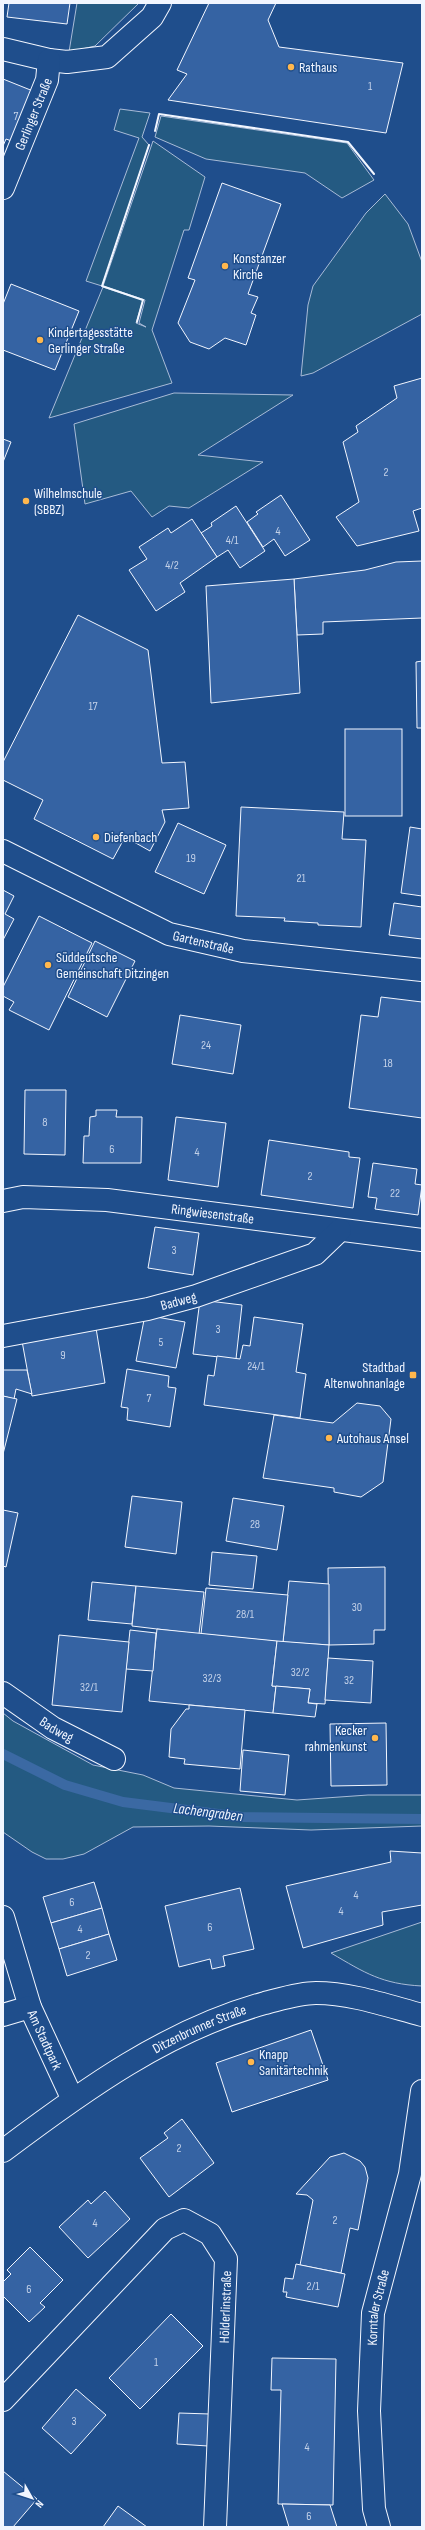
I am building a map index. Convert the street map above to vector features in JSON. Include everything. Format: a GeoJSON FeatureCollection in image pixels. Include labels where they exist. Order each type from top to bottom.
{"type":"FeatureCollection","features":[{"type":"Feature","properties":{"kind":"street","name":"Gerlinger Straße"},"geometry":{"type":"LineString","coordinates":[[3,49],[49,60],[67,62],[107,57],[156,10]]}},
{"type":"Feature","properties":{"kind":"street","name":"Gerlinger Straße"},"geometry":{"type":"LineString","coordinates":[[3,188],[47,80],[49,60]]}},
{"type":"Feature","properties":{"kind":"street","name":"Gartenstraße"},"geometry":{"type":"LineString","coordinates":[[3,850],[169,934],[243,951],[422,970]]}},
{"type":"Feature","properties":{"kind":"street","name":"Ringwiesenstraße"},"geometry":{"type":"LineString","coordinates":[[3,1201],[23,1197],[106,1200],[422,1240]]}},
{"type":"Feature","properties":{"kind":"street","name":"Badweg"},"geometry":{"type":"LineString","coordinates":[[3,1336],[141,1311],[196,1296],[315,1254],[340,1230]]}},
{"type":"Feature","properties":{"kind":"street","name":"Badweg"},"geometry":{"type":"LineString","coordinates":[[3,1693],[53,1728],[114,1760]]}},
{"type":"Feature","properties":{"kind":"street"},"geometry":{"type":"LineString","coordinates":[[3,1917],[30,2007]]}},
{"type":"Feature","properties":{"kind":"street","name":"Ditzenbrunner Straße"},"geometry":{"type":"LineString","coordinates":[[3,2150],[72,2098],[118,2069],[162,2045],[239,2011],[281,1999],[315,1993],[369,2001],[422,2015]]}},
{"type":"Feature","properties":{"kind":"street","name":"Am Stadtpark"},"geometry":{"type":"LineString","coordinates":[[3,2015],[30,2007],[72,2098]]}},
{"type":"Feature","properties":{"kind":"street","name":"Korntaler Straße"},"geometry":{"type":"LineString","coordinates":[[380,2527],[374,2509],[369,2411],[373,2313],[410,2174],[422,2091]]}},
{"type":"Feature","properties":{"kind":"street","name":"Hölderlinstraße"},"geometry":{"type":"LineString","coordinates":[[3,2400],[165,2228],[184,2220],[210,2234],[226,2259],[215,2527]]}},
{"type":"Feature","properties":{"kind":"shaded area"},"geometry":{"type":"Polygon","coordinates":[[[77,3],[139,3],[95,46],[69,52],[77,3]]]}},
{"type":"Feature","properties":{"kind":"shaded area"},"geometry":{"type":"Polygon","coordinates":[[[120,109],[150,113],[142,137],[149,145],[102,286],[86,281],[139,138],[114,130],[120,109]]]}},
{"type":"Feature","properties":{"kind":"shaded area"},"geometry":{"type":"Polygon","coordinates":[[[161,116],[347,143],[374,180],[342,198],[305,173],[206,159],[155,137],[161,116]]]}},
{"type":"Feature","properties":{"kind":"shaded area"},"geometry":{"type":"Polygon","coordinates":[[[153,141],[205,177],[189,230],[184,230],[152,330],[172,383],[49,418],[103,287],[143,300],[136,323],[146,327],[139,323],[145,300],[103,286],[153,141]]]}},
{"type":"Feature","properties":{"kind":"shaded area"},"geometry":{"type":"Polygon","coordinates":[[[385,194],[408,224],[422,262],[422,314],[313,373],[301,376],[308,305],[313,286],[366,213],[385,194]]]}},
{"type":"Feature","properties":{"kind":"shaded area"},"geometry":{"type":"Polygon","coordinates":[[[174,393],[293,395],[198,455],[263,462],[189,508],[169,506],[152,517],[131,491],[85,504],[74,424],[174,393]]]}},
{"type":"Feature","properties":{"kind":"shaded area"},"geometry":{"type":"Polygon","coordinates":[[[3,1713],[13,1721],[93,1765],[143,1775],[174,1788],[297,1800],[368,1795],[422,1795],[422,1826],[311,1830],[209,1826],[133,1827],[84,1854],[63,1859],[46,1859],[32,1852],[3,1832],[3,1713]]]}},
{"type":"Feature","properties":{"kind":"shaded area"},"geometry":{"type":"Polygon","coordinates":[[[422,1922],[422,1986],[408,1985],[385,1980],[364,1972],[331,1953],[422,1922]]]}},
{"type":"Feature","properties":{"kind":"building"},"geometry":{"type":"Polygon","coordinates":[[[9,3],[70,3],[67,24],[7,17],[9,3]]]}},
{"type":"Feature","properties":{"kind":"building","name":"Rathaus"},"geometry":{"type":"Polygon","coordinates":[[[209,3],[276,3],[268,20],[279,47],[403,63],[386,133],[168,100],[187,74],[177,70],[209,3]]]}},
{"type":"Feature","properties":{"kind":"building"},"geometry":{"type":"Polygon","coordinates":[[[3,79],[38,93],[17,143],[6,139],[3,146],[3,79]]]}},
{"type":"Feature","properties":{"kind":"building","name":"Konstanzer Kirche"},"geometry":{"type":"Polygon","coordinates":[[[222,183],[281,204],[248,294],[258,297],[251,313],[256,315],[246,345],[225,338],[209,349],[190,342],[178,323],[195,280],[188,278],[222,183]]]}},
{"type":"Feature","properties":{"kind":"building"},"geometry":{"type":"Polygon","coordinates":[[[11,284],[79,311],[55,370],[3,350],[3,304],[11,284]]]}},
{"type":"Feature","properties":{"kind":"building"},"geometry":{"type":"Polygon","coordinates":[[[422,378],[422,508],[413,511],[419,531],[357,546],[336,517],[359,502],[343,442],[358,432],[356,426],[397,398],[394,386],[422,378]]]}},
{"type":"Feature","properties":{"kind":"building"},"geometry":{"type":"Polygon","coordinates":[[[3,439],[11,442],[3,462],[3,439]]]}},
{"type":"Feature","properties":{"kind":"building"},"geometry":{"type":"Polygon","coordinates":[[[281,495],[310,540],[285,556],[274,539],[263,547],[247,522],[258,514],[256,512],[281,495]]]}},
{"type":"Feature","properties":{"kind":"building"},"geometry":{"type":"Polygon","coordinates":[[[236,506],[265,551],[240,568],[228,550],[217,557],[201,533],[212,526],[211,523],[236,506]]]}},
{"type":"Feature","properties":{"kind":"building"},"geometry":{"type":"Polygon","coordinates":[[[192,519],[217,557],[180,583],[185,592],[156,611],[129,570],[147,559],[139,547],[168,528],[171,533],[192,519]]]}},
{"type":"Feature","properties":{"kind":"building"},"geometry":{"type":"Polygon","coordinates":[[[422,561],[422,618],[323,622],[323,634],[297,635],[294,579],[365,570],[396,562],[422,561]]]}},
{"type":"Feature","properties":{"kind":"building"},"geometry":{"type":"Polygon","coordinates":[[[294,579],[300,693],[211,703],[206,586],[294,579]]]}},
{"type":"Feature","properties":{"kind":"building"},"geometry":{"type":"Polygon","coordinates":[[[78,615],[148,650],[162,763],[185,762],[189,808],[162,810],[165,822],[150,851],[125,837],[113,859],[34,819],[43,800],[3,780],[3,762],[78,615]]]}},
{"type":"Feature","properties":{"kind":"building"},"geometry":{"type":"Polygon","coordinates":[[[422,661],[422,728],[417,728],[416,662],[422,661]]]}},
{"type":"Feature","properties":{"kind":"building"},"geometry":{"type":"Polygon","coordinates":[[[345,729],[402,729],[402,816],[345,816],[345,729]]]}},
{"type":"Feature","properties":{"kind":"building"},"geometry":{"type":"Polygon","coordinates":[[[241,807],[344,812],[342,839],[366,840],[361,927],[318,925],[318,923],[284,921],[285,918],[236,916],[241,807]]]}},
{"type":"Feature","properties":{"kind":"building"},"geometry":{"type":"Polygon","coordinates":[[[178,823],[226,845],[204,894],[155,872],[178,823]]]}},
{"type":"Feature","properties":{"kind":"building"},"geometry":{"type":"Polygon","coordinates":[[[410,827],[422,829],[422,896],[401,893],[410,827]]]}},
{"type":"Feature","properties":{"kind":"building"},"geometry":{"type":"Polygon","coordinates":[[[3,890],[14,896],[5,914],[14,919],[3,940],[3,890]]]}},
{"type":"Feature","properties":{"kind":"building"},"geometry":{"type":"Polygon","coordinates":[[[394,903],[422,907],[422,939],[389,935],[394,903]]]}},
{"type":"Feature","properties":{"kind":"building","name":"Süddeutsche Gemeinschaft Ditzingen"},"geometry":{"type":"Polygon","coordinates":[[[39,916],[92,943],[49,1030],[9,1010],[14,1002],[3,996],[3,987],[39,916]]]}},
{"type":"Feature","properties":{"kind":"building"},"geometry":{"type":"Polygon","coordinates":[[[95,941],[135,961],[107,1017],[68,997],[95,941]]]}},
{"type":"Feature","properties":{"kind":"building"},"geometry":{"type":"Polygon","coordinates":[[[381,997],[422,1002],[422,1118],[349,1108],[361,1015],[378,1017],[381,997]]]}},
{"type":"Feature","properties":{"kind":"building"},"geometry":{"type":"Polygon","coordinates":[[[180,1015],[241,1025],[233,1074],[172,1064],[180,1015]]]}},
{"type":"Feature","properties":{"kind":"building"},"geometry":{"type":"Polygon","coordinates":[[[25,1090],[66,1090],[65,1155],[24,1154],[25,1090]]]}},
{"type":"Feature","properties":{"kind":"building"},"geometry":{"type":"Polygon","coordinates":[[[96,1110],[117,1110],[116,1117],[142,1117],[141,1163],[83,1163],[84,1136],[89,1136],[90,1117],[96,1116],[96,1110]]]}},
{"type":"Feature","properties":{"kind":"building"},"geometry":{"type":"Polygon","coordinates":[[[176,1117],[226,1123],[218,1187],[168,1180],[176,1117]]]}},
{"type":"Feature","properties":{"kind":"building"},"geometry":{"type":"Polygon","coordinates":[[[269,1140],[349,1152],[349,1157],[360,1158],[353,1208],[261,1195],[269,1140]]]}},
{"type":"Feature","properties":{"kind":"building"},"geometry":{"type":"Polygon","coordinates":[[[373,1163],[417,1169],[415,1184],[422,1185],[418,1215],[375,1209],[377,1198],[368,1197],[373,1163]]]}},
{"type":"Feature","properties":{"kind":"building"},"geometry":{"type":"Polygon","coordinates":[[[155,1227],[199,1233],[193,1275],[148,1268],[155,1227]]]}},
{"type":"Feature","properties":{"kind":"building"},"geometry":{"type":"Polygon","coordinates":[[[200,1300],[242,1305],[236,1359],[193,1354],[200,1300]]]}},
{"type":"Feature","properties":{"kind":"building"},"geometry":{"type":"Polygon","coordinates":[[[145,1315],[185,1322],[176,1368],[136,1361],[145,1315]]]}},
{"type":"Feature","properties":{"kind":"building"},"geometry":{"type":"Polygon","coordinates":[[[254,1317],[303,1324],[296,1372],[306,1374],[300,1418],[204,1405],[208,1375],[214,1376],[217,1356],[240,1359],[243,1345],[250,1346],[254,1317]]]}},
{"type":"Feature","properties":{"kind":"building"},"geometry":{"type":"Polygon","coordinates":[[[96,1328],[105,1383],[32,1396],[22,1341],[96,1328]]]}},
{"type":"Feature","properties":{"kind":"building"},"geometry":{"type":"Polygon","coordinates":[[[127,1369],[169,1376],[168,1387],[176,1388],[170,1427],[127,1420],[128,1408],[121,1407],[127,1369]]]}},
{"type":"Feature","properties":{"kind":"building"},"geometry":{"type":"Polygon","coordinates":[[[3,1370],[27,1370],[32,1394],[16,1389],[14,1399],[3,1396],[3,1370]]]}},
{"type":"Feature","properties":{"kind":"building"},"geometry":{"type":"Polygon","coordinates":[[[3,1396],[17,1399],[3,1454],[3,1396]]]}},
{"type":"Feature","properties":{"kind":"building","name":"Autohaus Ansel"},"geometry":{"type":"Polygon","coordinates":[[[357,1403],[380,1406],[391,1419],[383,1482],[361,1497],[334,1492],[334,1488],[263,1478],[274,1415],[333,1423],[357,1403]]]}},
{"type":"Feature","properties":{"kind":"building"},"geometry":{"type":"Polygon","coordinates":[[[132,1496],[182,1502],[176,1554],[125,1547],[132,1496]]]}},
{"type":"Feature","properties":{"kind":"building"},"geometry":{"type":"Polygon","coordinates":[[[233,1498],[284,1506],[277,1550],[226,1541],[233,1498]]]}},
{"type":"Feature","properties":{"kind":"building"},"geometry":{"type":"Polygon","coordinates":[[[3,1510],[18,1513],[6,1567],[3,1566],[3,1510]]]}},
{"type":"Feature","properties":{"kind":"building"},"geometry":{"type":"Polygon","coordinates":[[[212,1552],[257,1556],[253,1589],[209,1585],[212,1552]]]}},
{"type":"Feature","properties":{"kind":"building"},"geometry":{"type":"Polygon","coordinates":[[[385,1567],[385,1630],[374,1630],[374,1644],[329,1645],[328,1568],[385,1567]]]}},
{"type":"Feature","properties":{"kind":"building"},"geometry":{"type":"Polygon","coordinates":[[[289,1581],[329,1584],[329,1645],[283,1642],[289,1581]]]}},
{"type":"Feature","properties":{"kind":"building"},"geometry":{"type":"Polygon","coordinates":[[[92,1582],[136,1586],[132,1624],[88,1620],[92,1582]]]}},
{"type":"Feature","properties":{"kind":"building"},"geometry":{"type":"Polygon","coordinates":[[[136,1586],[204,1592],[199,1634],[132,1626],[136,1586]]]}},
{"type":"Feature","properties":{"kind":"building"},"geometry":{"type":"Polygon","coordinates":[[[206,1588],[288,1595],[283,1642],[201,1634],[206,1588]]]}},
{"type":"Feature","properties":{"kind":"building"},"geometry":{"type":"Polygon","coordinates":[[[157,1629],[277,1641],[272,1686],[276,1686],[273,1713],[149,1701],[157,1629]]]}},
{"type":"Feature","properties":{"kind":"building"},"geometry":{"type":"Polygon","coordinates":[[[130,1630],[156,1633],[153,1671],[126,1669],[130,1630]]]}},
{"type":"Feature","properties":{"kind":"building"},"geometry":{"type":"Polygon","coordinates":[[[59,1635],[129,1642],[122,1712],[52,1705],[59,1635]]]}},
{"type":"Feature","properties":{"kind":"building"},"geometry":{"type":"Polygon","coordinates":[[[277,1641],[329,1645],[325,1704],[308,1703],[310,1689],[272,1686],[277,1641]]]}},
{"type":"Feature","properties":{"kind":"building"},"geometry":{"type":"Polygon","coordinates":[[[328,1658],[373,1661],[371,1703],[325,1700],[328,1658]]]}},
{"type":"Feature","properties":{"kind":"building"},"geometry":{"type":"Polygon","coordinates":[[[276,1686],[310,1689],[308,1703],[317,1704],[315,1717],[273,1713],[276,1686]]]}},
{"type":"Feature","properties":{"kind":"building"},"geometry":{"type":"Polygon","coordinates":[[[189,1705],[245,1710],[240,1769],[184,1764],[185,1759],[169,1757],[171,1729],[186,1709],[189,1709],[189,1705]]]}},
{"type":"Feature","properties":{"kind":"building"},"geometry":{"type":"Polygon","coordinates":[[[386,1723],[387,1785],[331,1786],[330,1724],[386,1723]]]}},
{"type":"Feature","properties":{"kind":"building"},"geometry":{"type":"Polygon","coordinates":[[[243,1750],[289,1755],[285,1795],[240,1791],[243,1750]]]}},
{"type":"Feature","properties":{"kind":"building"},"geometry":{"type":"Polygon","coordinates":[[[390,1851],[422,1853],[422,1905],[382,1912],[383,1925],[303,1948],[286,1886],[391,1862],[390,1851]]]}},
{"type":"Feature","properties":{"kind":"building"},"geometry":{"type":"Polygon","coordinates":[[[94,1882],[102,1908],[51,1923],[43,1897],[94,1882]]]}},
{"type":"Feature","properties":{"kind":"building"},"geometry":{"type":"Polygon","coordinates":[[[240,1888],[254,1949],[223,1956],[225,1966],[212,1969],[210,1959],[179,1967],[165,1906],[240,1888]]]}},
{"type":"Feature","properties":{"kind":"building"},"geometry":{"type":"Polygon","coordinates":[[[102,1908],[109,1934],[59,1949],[51,1923],[102,1908]]]}},
{"type":"Feature","properties":{"kind":"building"},"geometry":{"type":"Polygon","coordinates":[[[109,1934],[117,1960],[67,1976],[59,1949],[109,1934]]]}},
{"type":"Feature","properties":{"kind":"building"},"geometry":{"type":"Polygon","coordinates":[[[311,2030],[328,2080],[232,2112],[216,2063],[311,2030]]]}},
{"type":"Feature","properties":{"kind":"building"},"geometry":{"type":"Polygon","coordinates":[[[182,2119],[214,2163],[169,2197],[140,2158],[168,2138],[164,2133],[182,2119]]]}},
{"type":"Feature","properties":{"kind":"building"},"geometry":{"type":"Polygon","coordinates":[[[344,2153],[360,2161],[365,2167],[368,2178],[358,2230],[350,2228],[341,2273],[300,2265],[313,2200],[307,2195],[296,2194],[330,2157],[344,2153]]]}},
{"type":"Feature","properties":{"kind":"building"},"geometry":{"type":"Polygon","coordinates":[[[105,2191],[130,2219],[88,2258],[59,2227],[88,2200],[91,2204],[105,2191]]]}},
{"type":"Feature","properties":{"kind":"building"},"geometry":{"type":"Polygon","coordinates":[[[30,2247],[63,2280],[40,2303],[45,2307],[29,2322],[3,2296],[3,2282],[11,2274],[7,2270],[30,2247]]]}},
{"type":"Feature","properties":{"kind":"building"},"geometry":{"type":"Polygon","coordinates":[[[296,2264],[345,2274],[338,2307],[286,2297],[287,2292],[283,2292],[285,2278],[293,2279],[296,2264]]]}},
{"type":"Feature","properties":{"kind":"building"},"geometry":{"type":"Polygon","coordinates":[[[171,2314],[203,2346],[140,2409],[109,2378],[171,2314]]]}},
{"type":"Feature","properties":{"kind":"building"},"geometry":{"type":"Polygon","coordinates":[[[272,2358],[336,2359],[333,2505],[278,2504],[281,2390],[271,2390],[272,2358]]]}},
{"type":"Feature","properties":{"kind":"building"},"geometry":{"type":"Polygon","coordinates":[[[76,2389],[106,2415],[71,2454],[42,2428],[76,2389]]]}},
{"type":"Feature","properties":{"kind":"building"},"geometry":{"type":"Polygon","coordinates":[[[179,2413],[210,2414],[208,2446],[177,2444],[179,2413]]]}},
{"type":"Feature","properties":{"kind":"building"},"geometry":{"type":"Polygon","coordinates":[[[3,2471],[37,2499],[13,2527],[3,2527],[3,2471]]]}},
{"type":"Feature","properties":{"kind":"building"},"geometry":{"type":"Polygon","coordinates":[[[282,2504],[330,2505],[337,2527],[289,2527],[282,2504]]]}},
{"type":"Feature","properties":{"kind":"building"},"geometry":{"type":"Polygon","coordinates":[[[118,2506],[147,2527],[103,2527],[118,2506]]]}},
{"type":"Feature","properties":{"kind":"waterway","name":"Lachengraben"},"geometry":{"type":"LineString","coordinates":[[3,1754],[65,1785],[123,1802],[242,1817],[422,1819]]}},
{"type":"Feature","properties":{"kind":"wall"},"geometry":{"type":"LineString","coordinates":[[155,131],[159,114],[348,142],[374,174]]}},
{"type":"Feature","properties":{"kind":"wall"},"geometry":{"type":"LineString","coordinates":[[137,322],[143,300],[102,286],[149,145]]}},
{"type":"Feature","properties":{"kind":"place","name":"Rathaus"},"geometry":{"type":"Point","coordinates":[291,67]}},
{"type":"Feature","properties":{"kind":"place","name":"Konstanzer Kirche"},"geometry":{"type":"Point","coordinates":[225,266]}},
{"type":"Feature","properties":{"kind":"place","name":"Kindertagesstätte Gerlinger Straße"},"geometry":{"type":"Point","coordinates":[40,340]}},
{"type":"Feature","properties":{"kind":"place","name":"Wilhelmschule (SBBZ)"},"geometry":{"type":"Point","coordinates":[26,501]}},
{"type":"Feature","properties":{"kind":"place","name":"Diefenbach"},"geometry":{"type":"Point","coordinates":[96,837]}},
{"type":"Feature","properties":{"kind":"place","name":"Süddeutsche Gemeinschaft Ditzingen"},"geometry":{"type":"Point","coordinates":[48,965]}},
{"type":"Feature","properties":{"kind":"place","name":"Stadtbad Altenwohnanlage"},"geometry":{"type":"Point","coordinates":[413,1375]}},
{"type":"Feature","properties":{"kind":"place","name":"Autohaus Ansel"},"geometry":{"type":"Point","coordinates":[329,1438]}},
{"type":"Feature","properties":{"kind":"place","name":"Kecker rahmenkunst"},"geometry":{"type":"Point","coordinates":[375,1738]}},
{"type":"Feature","properties":{"kind":"place","name":"Knapp Sanitärtechnik"},"geometry":{"type":"Point","coordinates":[251,2062]}}]}
